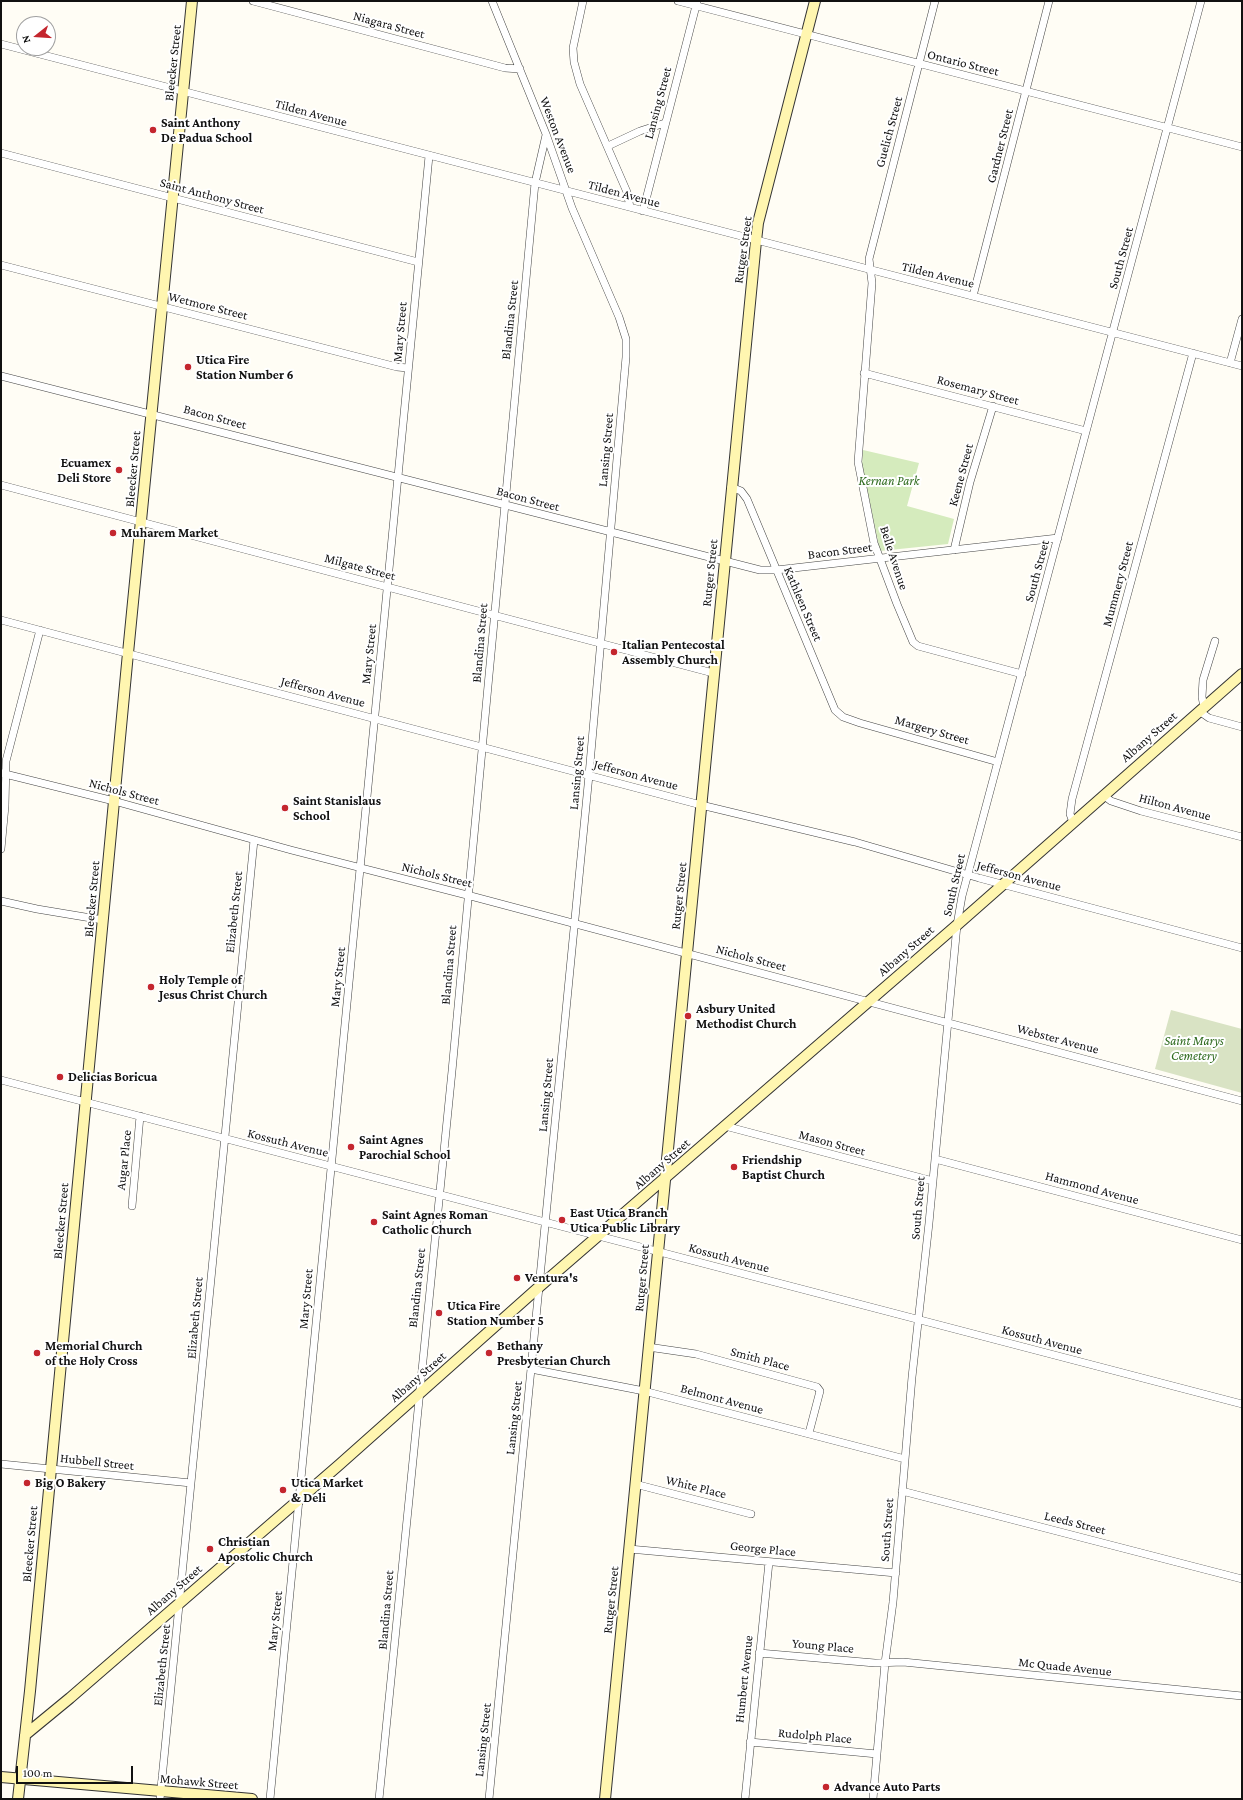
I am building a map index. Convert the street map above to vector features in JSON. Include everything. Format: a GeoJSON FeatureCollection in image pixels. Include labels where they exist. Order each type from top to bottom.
{"type":"FeatureCollection","features":[{"type":"Feature","properties":{"kind":"street","name":"Bleecker Street"},"geometry":{"type":"LineString","coordinates":[[18,1799],[192,1]]}},
{"type":"Feature","properties":{"kind":"street","name":"Niagara Street"},"geometry":{"type":"LineString","coordinates":[[253,1],[505,68],[520,69]]}},
{"type":"Feature","properties":{"kind":"street","name":"Weston Avenue"},"geometry":{"type":"LineString","coordinates":[[492,1],[546,134],[566,191],[619,317],[626,339],[623,393]]}},
{"type":"Feature","properties":{"kind":"street"},"geometry":{"type":"LineString","coordinates":[[583,1],[573,48],[574,62],[580,84],[627,192],[630,207]]}},
{"type":"Feature","properties":{"kind":"street","name":"Ontario Street"},"geometry":{"type":"LineString","coordinates":[[678,1],[697,3],[919,64],[1242,147]]}},
{"type":"Feature","properties":{"kind":"street","name":"Rutger Street"},"geometry":{"type":"LineString","coordinates":[[604,1799],[756,241],[766,192],[815,1]]}},
{"type":"Feature","properties":{"kind":"street","name":"Guelich Street"},"geometry":{"type":"LineString","coordinates":[[870,269],[869,259],[936,1]]}},
{"type":"Feature","properties":{"kind":"street","name":"Gardner Street"},"geometry":{"type":"LineString","coordinates":[[972,296],[1049,1]]}},
{"type":"Feature","properties":{"kind":"street","name":"South Street"},"geometry":{"type":"LineString","coordinates":[[873,1799],[885,1662],[896,1573],[918,1320],[933,1180],[957,924],[968,875],[1201,1]]}},
{"type":"Feature","properties":{"kind":"street","name":"Lansing Street"},"geometry":{"type":"LineString","coordinates":[[643,211],[697,3]]}},
{"type":"Feature","properties":{"kind":"street","name":"Tilden Avenue"},"geometry":{"type":"LineString","coordinates":[[1,44],[1242,366]]}},
{"type":"Feature","properties":{"kind":"street"},"geometry":{"type":"LineString","coordinates":[[608,146],[640,131],[666,123]]}},
{"type":"Feature","properties":{"kind":"street","name":"Blandina Street"},"geometry":{"type":"LineString","coordinates":[[379,1799],[439,1194],[535,183],[546,134]]}},
{"type":"Feature","properties":{"kind":"street","name":"Saint Anthony Street"},"geometry":{"type":"LineString","coordinates":[[1,153],[418,262]]}},
{"type":"Feature","properties":{"kind":"street","name":"Mary Street"},"geometry":{"type":"LineString","coordinates":[[270,1799],[429,156]]}},
{"type":"Feature","properties":{"kind":"street","name":"Wetmore Street"},"geometry":{"type":"LineString","coordinates":[[1,265],[390,365],[408,368]]}},
{"type":"Feature","properties":{"kind":"street","name":"Belle Avenue"},"geometry":{"type":"LineString","coordinates":[[870,269],[872,283],[858,462],[874,543],[879,558],[913,642],[918,646],[1022,674]]}},
{"type":"Feature","properties":{"kind":"street"},"geometry":{"type":"LineString","coordinates":[[1230,363],[1242,319]]}},
{"type":"Feature","properties":{"kind":"street","name":"Mummery Street"},"geometry":{"type":"LineString","coordinates":[[1073,822],[1070,814],[1072,799],[1192,352]]}},
{"type":"Feature","properties":{"kind":"street","name":"Rosemary Street"},"geometry":{"type":"LineString","coordinates":[[864,373],[1086,431]]}},
{"type":"Feature","properties":{"kind":"street","name":"Bacon Street"},"geometry":{"type":"LineString","coordinates":[[1,376],[151,413],[504,506],[760,570],[776,570],[1058,538]]}},
{"type":"Feature","properties":{"kind":"street","name":"Lansing Street"},"geometry":{"type":"LineString","coordinates":[[489,1799],[589,775],[623,393]]}},
{"type":"Feature","properties":{"kind":"street","name":"Keene Street"},"geometry":{"type":"LineString","coordinates":[[954,550],[970,482],[993,406]]}},
{"type":"Feature","properties":{"kind":"street","name":"Milgate Street"},"geometry":{"type":"LineString","coordinates":[[1,485],[713,673]]}},
{"type":"Feature","properties":{"kind":"street","name":"Kathleen Street"},"geometry":{"type":"LineString","coordinates":[[732,486],[741,490],[747,499],[836,710],[843,716],[860,723]]}},
{"type":"Feature","properties":{"kind":"street","name":"Jefferson Avenue"},"geometry":{"type":"LineString","coordinates":[[1,620],[701,805],[855,842],[968,875],[1242,948]]}},
{"type":"Feature","properties":{"kind":"street"},"geometry":{"type":"LineString","coordinates":[[1,849],[6,806],[3,774],[40,630]]}},
{"type":"Feature","properties":{"kind":"street"},"geometry":{"type":"LineString","coordinates":[[1215,641],[1203,680],[1202,709],[1209,718],[1242,727]]}},
{"type":"Feature","properties":{"kind":"street","name":"Albany Street"},"geometry":{"type":"LineString","coordinates":[[25,1735],[70,1698],[299,1499],[471,1349],[539,1287],[664,1180],[1242,674]]}},
{"type":"Feature","properties":{"kind":"street","name":"Margery Street"},"geometry":{"type":"LineString","coordinates":[[860,723],[998,762]]}},
{"type":"Feature","properties":{"kind":"street","name":"Nichols Street"},"geometry":{"type":"LineString","coordinates":[[3,774],[114,801],[254,840],[467,895],[867,1002]]}},
{"type":"Feature","properties":{"kind":"street","name":"Hilton Avenue"},"geometry":{"type":"LineString","coordinates":[[1103,795],[1110,801],[1135,809],[1242,838]]}},
{"type":"Feature","properties":{"kind":"street","name":"Elizabeth Street"},"geometry":{"type":"LineString","coordinates":[[161,1795],[254,840]]}},
{"type":"Feature","properties":{"kind":"street"},"geometry":{"type":"LineString","coordinates":[[1,901],[37,909],[103,920]]}},
{"type":"Feature","properties":{"kind":"street","name":"Webster Avenue"},"geometry":{"type":"LineString","coordinates":[[867,1002],[1242,1101]]}},
{"type":"Feature","properties":{"kind":"street","name":"Kossuth Avenue"},"geometry":{"type":"LineString","coordinates":[[1,1080],[1242,1404]]}},
{"type":"Feature","properties":{"kind":"street","name":"Augar Place"},"geometry":{"type":"LineString","coordinates":[[132,1206],[140,1116]]}},
{"type":"Feature","properties":{"kind":"street","name":"Mason Street"},"geometry":{"type":"LineString","coordinates":[[725,1126],[933,1180]]}},
{"type":"Feature","properties":{"kind":"street","name":"Hammond Avenue"},"geometry":{"type":"LineString","coordinates":[[935,1159],[1242,1240]]}},
{"type":"Feature","properties":{"kind":"street","name":"Smith Place"},"geometry":{"type":"LineString","coordinates":[[648,1347],[696,1354],[817,1387],[820,1391],[809,1433]]}},
{"type":"Feature","properties":{"kind":"street","name":"Belmont Avenue"},"geometry":{"type":"LineString","coordinates":[[531,1369],[644,1391],[905,1459]]}},
{"type":"Feature","properties":{"kind":"street","name":"Hubbell Street"},"geometry":{"type":"LineString","coordinates":[[1,1464],[191,1483]]}},
{"type":"Feature","properties":{"kind":"street","name":"White Place"},"geometry":{"type":"LineString","coordinates":[[635,1484],[751,1514]]}},
{"type":"Feature","properties":{"kind":"street","name":"Leeds Street"},"geometry":{"type":"LineString","coordinates":[[902,1491],[1242,1579]]}},
{"type":"Feature","properties":{"kind":"street","name":"George Place"},"geometry":{"type":"LineString","coordinates":[[629,1549],[896,1573]]}},
{"type":"Feature","properties":{"kind":"street","name":"Humbert Avenue"},"geometry":{"type":"LineString","coordinates":[[744,1799],[768,1562]]}},
{"type":"Feature","properties":{"kind":"street","name":"Young Place"},"geometry":{"type":"LineString","coordinates":[[759,1654],[885,1662]]}},
{"type":"Feature","properties":{"kind":"street","name":"Mc Quade Avenue"},"geometry":{"type":"LineString","coordinates":[[885,1662],[902,1662],[1242,1696]]}},
{"type":"Feature","properties":{"kind":"street","name":"Rudolph Place"},"geometry":{"type":"LineString","coordinates":[[750,1742],[877,1754]]}},
{"type":"Feature","properties":{"kind":"street","name":"Mohawk Street"},"geometry":{"type":"LineString","coordinates":[[1,1777],[161,1795],[252,1799]]}},
{"type":"Feature","properties":{"kind":"green space","name":"Kernan Park"},"geometry":{"type":"Polygon","coordinates":[[[863,450],[919,463],[907,506],[954,519],[948,544],[880,551],[862,466],[863,450]]]}},
{"type":"Feature","properties":{"kind":"green space","name":"Saint Marys Cemetery"},"geometry":{"type":"Polygon","coordinates":[[[1171,1010],[1242,1029],[1242,1093],[1155,1069],[1171,1010]]]}},
{"type":"Feature","properties":{"kind":"place","name":"Saint Anthony De Padua School"},"geometry":{"type":"Point","coordinates":[153,130]}},
{"type":"Feature","properties":{"kind":"place","name":"Utica Fire Station Number 6"},"geometry":{"type":"Point","coordinates":[188,367]}},
{"type":"Feature","properties":{"kind":"place","name":"Ecuamex Deli Store"},"geometry":{"type":"Point","coordinates":[119,470]}},
{"type":"Feature","properties":{"kind":"place","name":"Muharem Market"},"geometry":{"type":"Point","coordinates":[113,533]}},
{"type":"Feature","properties":{"kind":"place","name":"Italian Pentecostal Assembly Church"},"geometry":{"type":"Point","coordinates":[614,652]}},
{"type":"Feature","properties":{"kind":"place","name":"Saint Stanislaus School"},"geometry":{"type":"Point","coordinates":[285,808]}},
{"type":"Feature","properties":{"kind":"place","name":"Holy Temple of Jesus Christ Church"},"geometry":{"type":"Point","coordinates":[151,987]}},
{"type":"Feature","properties":{"kind":"place","name":"Asbury United Methodist Church"},"geometry":{"type":"Point","coordinates":[688,1016]}},
{"type":"Feature","properties":{"kind":"place","name":"Delicias Boricua"},"geometry":{"type":"Point","coordinates":[60,1077]}},
{"type":"Feature","properties":{"kind":"place","name":"Saint Agnes Parochial School"},"geometry":{"type":"Point","coordinates":[351,1147]}},
{"type":"Feature","properties":{"kind":"place","name":"Friendship Baptist Church"},"geometry":{"type":"Point","coordinates":[734,1167]}},
{"type":"Feature","properties":{"kind":"place","name":"East Utica Branch Utica Public Library"},"geometry":{"type":"Point","coordinates":[562,1220]}},
{"type":"Feature","properties":{"kind":"place","name":"Saint Agnes Roman Catholic Church"},"geometry":{"type":"Point","coordinates":[374,1222]}},
{"type":"Feature","properties":{"kind":"place","name":"Ventura's"},"geometry":{"type":"Point","coordinates":[517,1278]}},
{"type":"Feature","properties":{"kind":"place","name":"Utica Fire Station Number 5"},"geometry":{"type":"Point","coordinates":[439,1313]}},
{"type":"Feature","properties":{"kind":"place","name":"Memorial Church of the Holy Cross"},"geometry":{"type":"Point","coordinates":[37,1353]}},
{"type":"Feature","properties":{"kind":"place","name":"Bethany Presbyterian Church"},"geometry":{"type":"Point","coordinates":[489,1353]}},
{"type":"Feature","properties":{"kind":"place","name":"Big O Bakery"},"geometry":{"type":"Point","coordinates":[27,1483]}},
{"type":"Feature","properties":{"kind":"place","name":"Utica Market & Deli"},"geometry":{"type":"Point","coordinates":[283,1490]}},
{"type":"Feature","properties":{"kind":"place","name":"Christian Apostolic Church"},"geometry":{"type":"Point","coordinates":[210,1549]}},
{"type":"Feature","properties":{"kind":"place","name":"Advance Auto Parts"},"geometry":{"type":"Point","coordinates":[826,1787]}}]}
